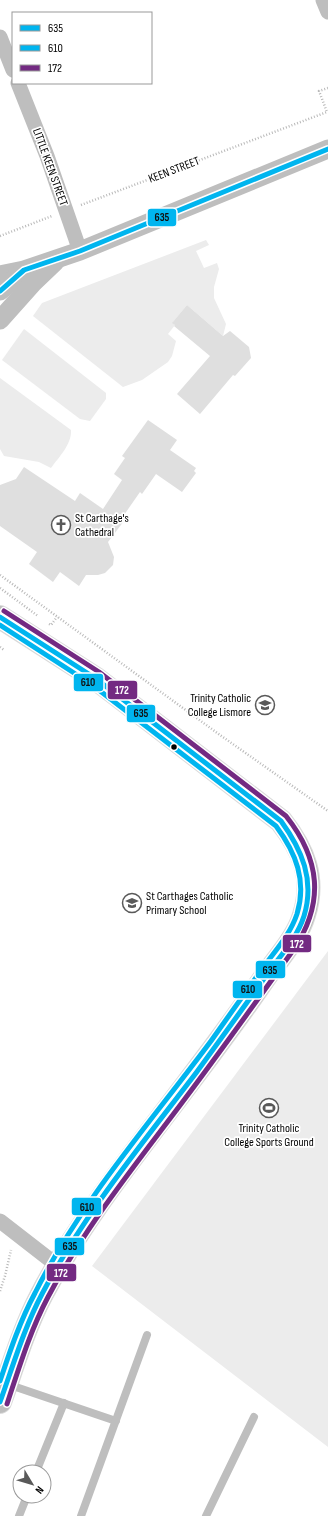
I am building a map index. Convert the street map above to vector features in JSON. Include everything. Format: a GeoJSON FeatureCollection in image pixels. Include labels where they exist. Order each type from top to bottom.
{"type":"FeatureCollection","features":[{"type":"Feature","properties":{"kind":"main road"},"geometry":{"type":"LineString","coordinates":[[0,617],[95,678],[281,820],[293,836],[303,854],[308,873],[309,886],[304,916],[288,945],[230,1027],[115,1180],[58,1266],[41,1296],[27,1328],[3,1393]]}},
{"type":"Feature","properties":{"kind":"street"},"geometry":{"type":"LineString","coordinates":[[324,0],[328,12]]}},
{"type":"Feature","properties":{"kind":"street"},"geometry":{"type":"LineString","coordinates":[[0,37],[12,67]]}},
{"type":"Feature","properties":{"kind":"street","name":"LITTLE KEEN STREET"},"geometry":{"type":"LineString","coordinates":[[18,84],[47,156],[80,251]]}},
{"type":"Feature","properties":{"kind":"street"},"geometry":{"type":"LineString","coordinates":[[0,275],[24,270],[80,251],[328,149]]}},
{"type":"Feature","properties":{"kind":"street"},"geometry":{"type":"LineString","coordinates":[[0,320],[59,258]]}},
{"type":"Feature","properties":{"kind":"street"},"geometry":{"type":"LineString","coordinates":[[0,290],[24,270]]}},
{"type":"Feature","properties":{"kind":"street"},"geometry":{"type":"LineString","coordinates":[[0,1221],[58,1266]]}},
{"type":"Feature","properties":{"kind":"lane"},"geometry":{"type":"LineString","coordinates":[[81,1516],[147,1335]]}},
{"type":"Feature","properties":{"kind":"lane"},"geometry":{"type":"LineString","coordinates":[[3,1393],[64,1403],[116,1421]]}},
{"type":"Feature","properties":{"kind":"lane"},"geometry":{"type":"LineString","coordinates":[[39,1464],[64,1403]]}},
{"type":"Feature","properties":{"kind":"lane"},"geometry":{"type":"LineString","coordinates":[[206,1516],[254,1417]]}},
{"type":"Feature","properties":{"kind":"lane"},"geometry":{"type":"LineString","coordinates":[[19,1516],[24,1504]]}},
{"type":"Feature","properties":{"kind":"path","name":"KEEN STREET"},"geometry":{"type":"LineString","coordinates":[[0,236],[327,112],[319,91],[328,88]]}},
{"type":"Feature","properties":{"kind":"path"},"geometry":{"type":"LineString","coordinates":[[0,575],[328,812]]}},
{"type":"Feature","properties":{"kind":"path"},"geometry":{"type":"LineString","coordinates":[[0,588],[41,618]]}},
{"type":"Feature","properties":{"kind":"path"},"geometry":{"type":"LineString","coordinates":[[46,622],[51,625],[57,617]]}},
{"type":"Feature","properties":{"kind":"path"},"geometry":{"type":"LineString","coordinates":[[0,647],[4,650]]}},
{"type":"Feature","properties":{"kind":"path"},"geometry":{"type":"LineString","coordinates":[[0,1291],[6,1276],[14,1232]]}},
{"type":"Feature","properties":{"kind":"shaded area"},"geometry":{"type":"Polygon","coordinates":[[[206,240],[209,245],[196,251],[204,268],[217,263],[219,269],[214,287],[214,298],[226,324],[223,336],[187,305],[173,322],[175,325],[168,334],[176,341],[172,356],[168,362],[142,380],[123,387],[33,316],[42,303],[206,240]]]}},
{"type":"Feature","properties":{"kind":"shaded area"},"geometry":{"type":"Polygon","coordinates":[[[24,329],[106,393],[106,399],[90,421],[80,419],[2,360],[24,329]]]}},
{"type":"Feature","properties":{"kind":"shaded area"},"geometry":{"type":"Polygon","coordinates":[[[0,378],[71,430],[71,435],[67,445],[51,468],[39,462],[4,456],[0,449],[0,378]]]}},
{"type":"Feature","properties":{"kind":"shaded area","name":"Trinity Catholic College Sports Ground"},"geometry":{"type":"Polygon","coordinates":[[[328,951],[328,1447],[92,1266],[328,951]]]}},
{"type":"Feature","properties":{"kind":"building"},"geometry":{"type":"Polygon","coordinates":[[[187,305],[223,336],[230,331],[249,347],[251,358],[235,376],[233,375],[200,414],[177,394],[210,356],[172,323],[187,305]]]}},
{"type":"Feature","properties":{"kind":"building","name":"St Carthage's Cathedral"},"geometry":{"type":"Polygon","coordinates":[[[148,420],[177,440],[170,450],[196,468],[194,471],[196,473],[182,492],[156,474],[142,494],[140,492],[124,515],[127,517],[108,542],[114,557],[113,565],[105,573],[98,575],[86,575],[79,586],[60,572],[53,582],[29,564],[37,552],[0,526],[0,485],[16,479],[24,467],[75,501],[80,493],[103,509],[122,480],[114,474],[125,458],[122,456],[148,420]]]}},
{"type":"Feature","properties":{"kind":"transit line","name":"635"},"geometry":{"type":"LineString","coordinates":[[0,291],[24,270],[80,251],[328,149]]}},
{"type":"Feature","properties":{"kind":"transit line","name":"172"},"geometry":{"type":"LineString","coordinates":[[4,611],[99,672],[286,816],[306,848],[312,865],[314,881],[314,898],[311,914],[304,932],[294,949],[208,1068],[109,1200],[62,1272],[36,1323],[25,1350],[7,1404]]}},
{"type":"Feature","properties":{"kind":"transit line","name":"635"},"geometry":{"type":"LineString","coordinates":[[0,617],[95,678],[281,821],[300,854],[307,878],[308,890],[304,916],[293,939],[196,1073],[114,1180],[58,1264],[30,1320],[0,1402]]}},
{"type":"Feature","properties":{"kind":"transit line","name":"610"},"geometry":{"type":"LineString","coordinates":[[0,625],[91,684],[276,826],[294,857],[298,868],[301,890],[297,914],[282,943],[211,1041],[117,1163],[73,1226],[53,1259],[25,1314],[0,1381]]}},
{"type":"Feature","properties":{"kind":"place","name":"St Carthage's Cathedral"},"geometry":{"type":"Point","coordinates":[61,525]}},
{"type":"Feature","properties":{"kind":"place","name":"Trinity Catholic College Lismore"},"geometry":{"type":"Point","coordinates":[265,705]}},
{"type":"Feature","properties":{"kind":"place","name":"St Carthages Catholic Primary School"},"geometry":{"type":"Point","coordinates":[132,903]}},
{"type":"Feature","properties":{"kind":"place","name":"Trinity Catholic College Sports Ground"},"geometry":{"type":"Point","coordinates":[269,1108]}}]}
